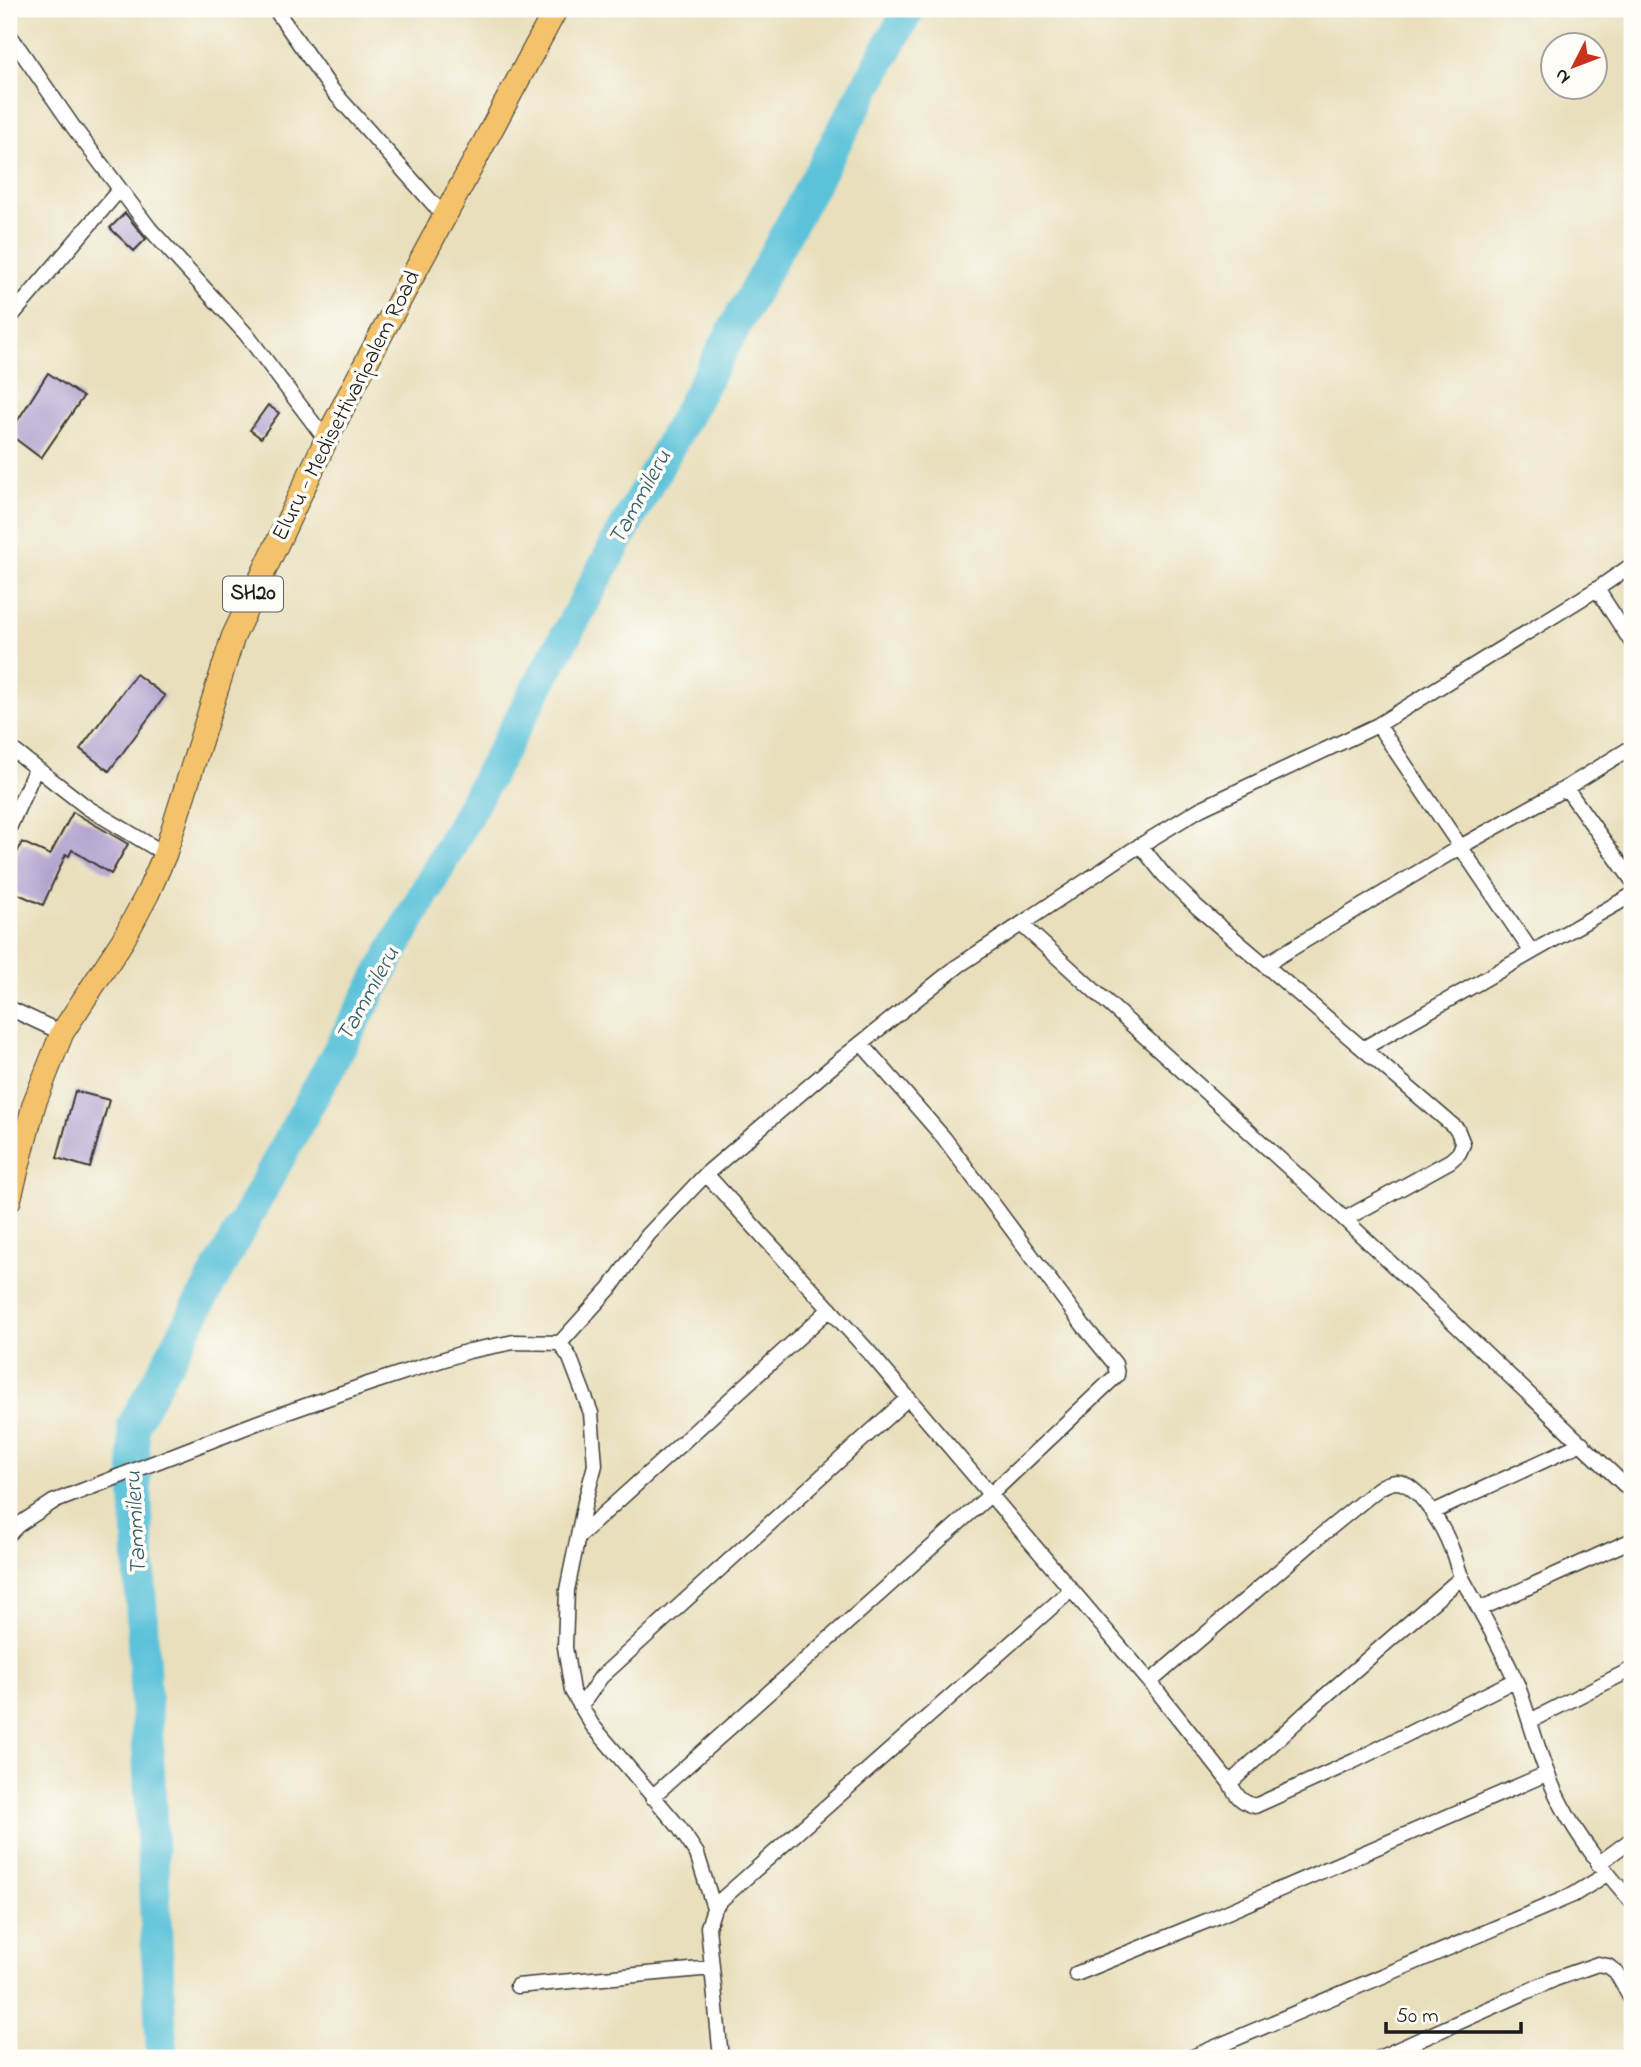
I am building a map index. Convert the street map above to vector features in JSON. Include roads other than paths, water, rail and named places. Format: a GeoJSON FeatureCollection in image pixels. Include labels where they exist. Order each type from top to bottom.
{"type":"FeatureCollection","features":[{"type":"Feature","properties":{"kind":"main road","name":"Eluru - Medisettivaripalem Road"},"geometry":{"type":"LineString","coordinates":[[9,1201],[34,1104],[62,1033],[123,940],[148,894],[164,854],[233,637],[326,440],[556,9]]}},
{"type":"Feature","properties":{"kind":"street"},"geometry":{"type":"LineString","coordinates":[[275,9],[332,90],[446,217]]}},
{"type":"Feature","properties":{"kind":"street"},"geometry":{"type":"LineString","coordinates":[[9,34],[74,128],[150,229],[246,334],[326,440]]}},
{"type":"Feature","properties":{"kind":"street"},"geometry":{"type":"LineString","coordinates":[[9,319],[120,189]]}},
{"type":"Feature","properties":{"kind":"street"},"geometry":{"type":"LineString","coordinates":[[9,1534],[53,1502],[356,1388],[469,1352],[514,1342],[560,1343],[610,1288],[648,1235],[706,1174],[861,1043],[958,966],[1140,845],[1200,809],[1378,725],[1632,565]]}},
{"type":"Feature","properties":{"kind":"street"},"geometry":{"type":"LineString","coordinates":[[1597,589],[1632,643]]}},
{"type":"Feature","properties":{"kind":"street"},"geometry":{"type":"LineString","coordinates":[[1378,725],[1531,951]]}},
{"type":"Feature","properties":{"kind":"street"},"geometry":{"type":"LineString","coordinates":[[9,747],[88,808],[164,854]]}},
{"type":"Feature","properties":{"kind":"street"},"geometry":{"type":"LineString","coordinates":[[1266,964],[1632,747]]}},
{"type":"Feature","properties":{"kind":"street"},"geometry":{"type":"LineString","coordinates":[[9,828],[36,768]]}},
{"type":"Feature","properties":{"kind":"street"},"geometry":{"type":"LineString","coordinates":[[1566,788],[1632,880]]}},
{"type":"Feature","properties":{"kind":"street"},"geometry":{"type":"LineString","coordinates":[[1140,845],[1164,875],[1189,899],[1457,1129],[1463,1144],[1459,1153],[1450,1161],[1345,1219]]}},
{"type":"Feature","properties":{"kind":"street"},"geometry":{"type":"LineString","coordinates":[[1364,1048],[1632,895]]}},
{"type":"Feature","properties":{"kind":"street"},"geometry":{"type":"LineString","coordinates":[[1021,925],[1345,1219],[1632,1492]]}},
{"type":"Feature","properties":{"kind":"street"},"geometry":{"type":"LineString","coordinates":[[9,1007],[62,1033]]}},
{"type":"Feature","properties":{"kind":"street"},"geometry":{"type":"LineString","coordinates":[[652,1797],[990,1495],[1118,1375],[1115,1364],[944,1138],[861,1043]]}},
{"type":"Feature","properties":{"kind":"street"},"geometry":{"type":"LineString","coordinates":[[706,1174],[908,1398],[1150,1682],[1244,1803],[1255,1806],[1354,1761],[1515,1681]]}},
{"type":"Feature","properties":{"kind":"street"},"geometry":{"type":"LineString","coordinates":[[578,1537],[830,1309]]}},
{"type":"Feature","properties":{"kind":"street"},"geometry":{"type":"LineString","coordinates":[[560,1343],[570,1358],[591,1413],[595,1465],[567,1590],[565,1647],[572,1691],[592,1725],[697,1854],[714,1908]]}},
{"type":"Feature","properties":{"kind":"street"},"geometry":{"type":"LineString","coordinates":[[581,1706],[601,1678],[908,1398]]}},
{"type":"Feature","properties":{"kind":"street"},"geometry":{"type":"LineString","coordinates":[[1433,1512],[1582,1443]]}},
{"type":"Feature","properties":{"kind":"street"},"geometry":{"type":"LineString","coordinates":[[1150,1682],[1314,1541],[1387,1483],[1400,1482],[1412,1489],[1433,1512],[1452,1548],[1462,1577],[1515,1681],[1546,1774],[1562,1806],[1602,1869],[1632,1902]]}},
{"type":"Feature","properties":{"kind":"street"},"geometry":{"type":"LineString","coordinates":[[1480,1609],[1632,1539]]}},
{"type":"Feature","properties":{"kind":"street"},"geometry":{"type":"LineString","coordinates":[[1230,1783],[1309,1710],[1462,1577]]}},
{"type":"Feature","properties":{"kind":"street"},"geometry":{"type":"LineString","coordinates":[[721,2058],[708,1927],[714,1908],[1071,1590]]}},
{"type":"Feature","properties":{"kind":"street"},"geometry":{"type":"LineString","coordinates":[[1530,1721],[1632,1669]]}},
{"type":"Feature","properties":{"kind":"street"},"geometry":{"type":"LineString","coordinates":[[1076,1974],[1209,1920],[1546,1774]]}},
{"type":"Feature","properties":{"kind":"street"},"geometry":{"type":"LineString","coordinates":[[1190,2058],[1573,1895],[1632,1839]]}},
{"type":"Feature","properties":{"kind":"street"},"geometry":{"type":"LineString","coordinates":[[1379,2058],[1555,1979],[1598,1964],[1608,1966],[1616,1972],[1632,2001]]}},
{"type":"Feature","properties":{"kind":"street"},"geometry":{"type":"LineString","coordinates":[[517,1986],[712,1968]]}},
{"type":"Feature","properties":{"kind":"waterway","name":"Tammileru"},"geometry":{"type":"LineString","coordinates":[[162,2058],[133,1425],[909,9]]}}]}
